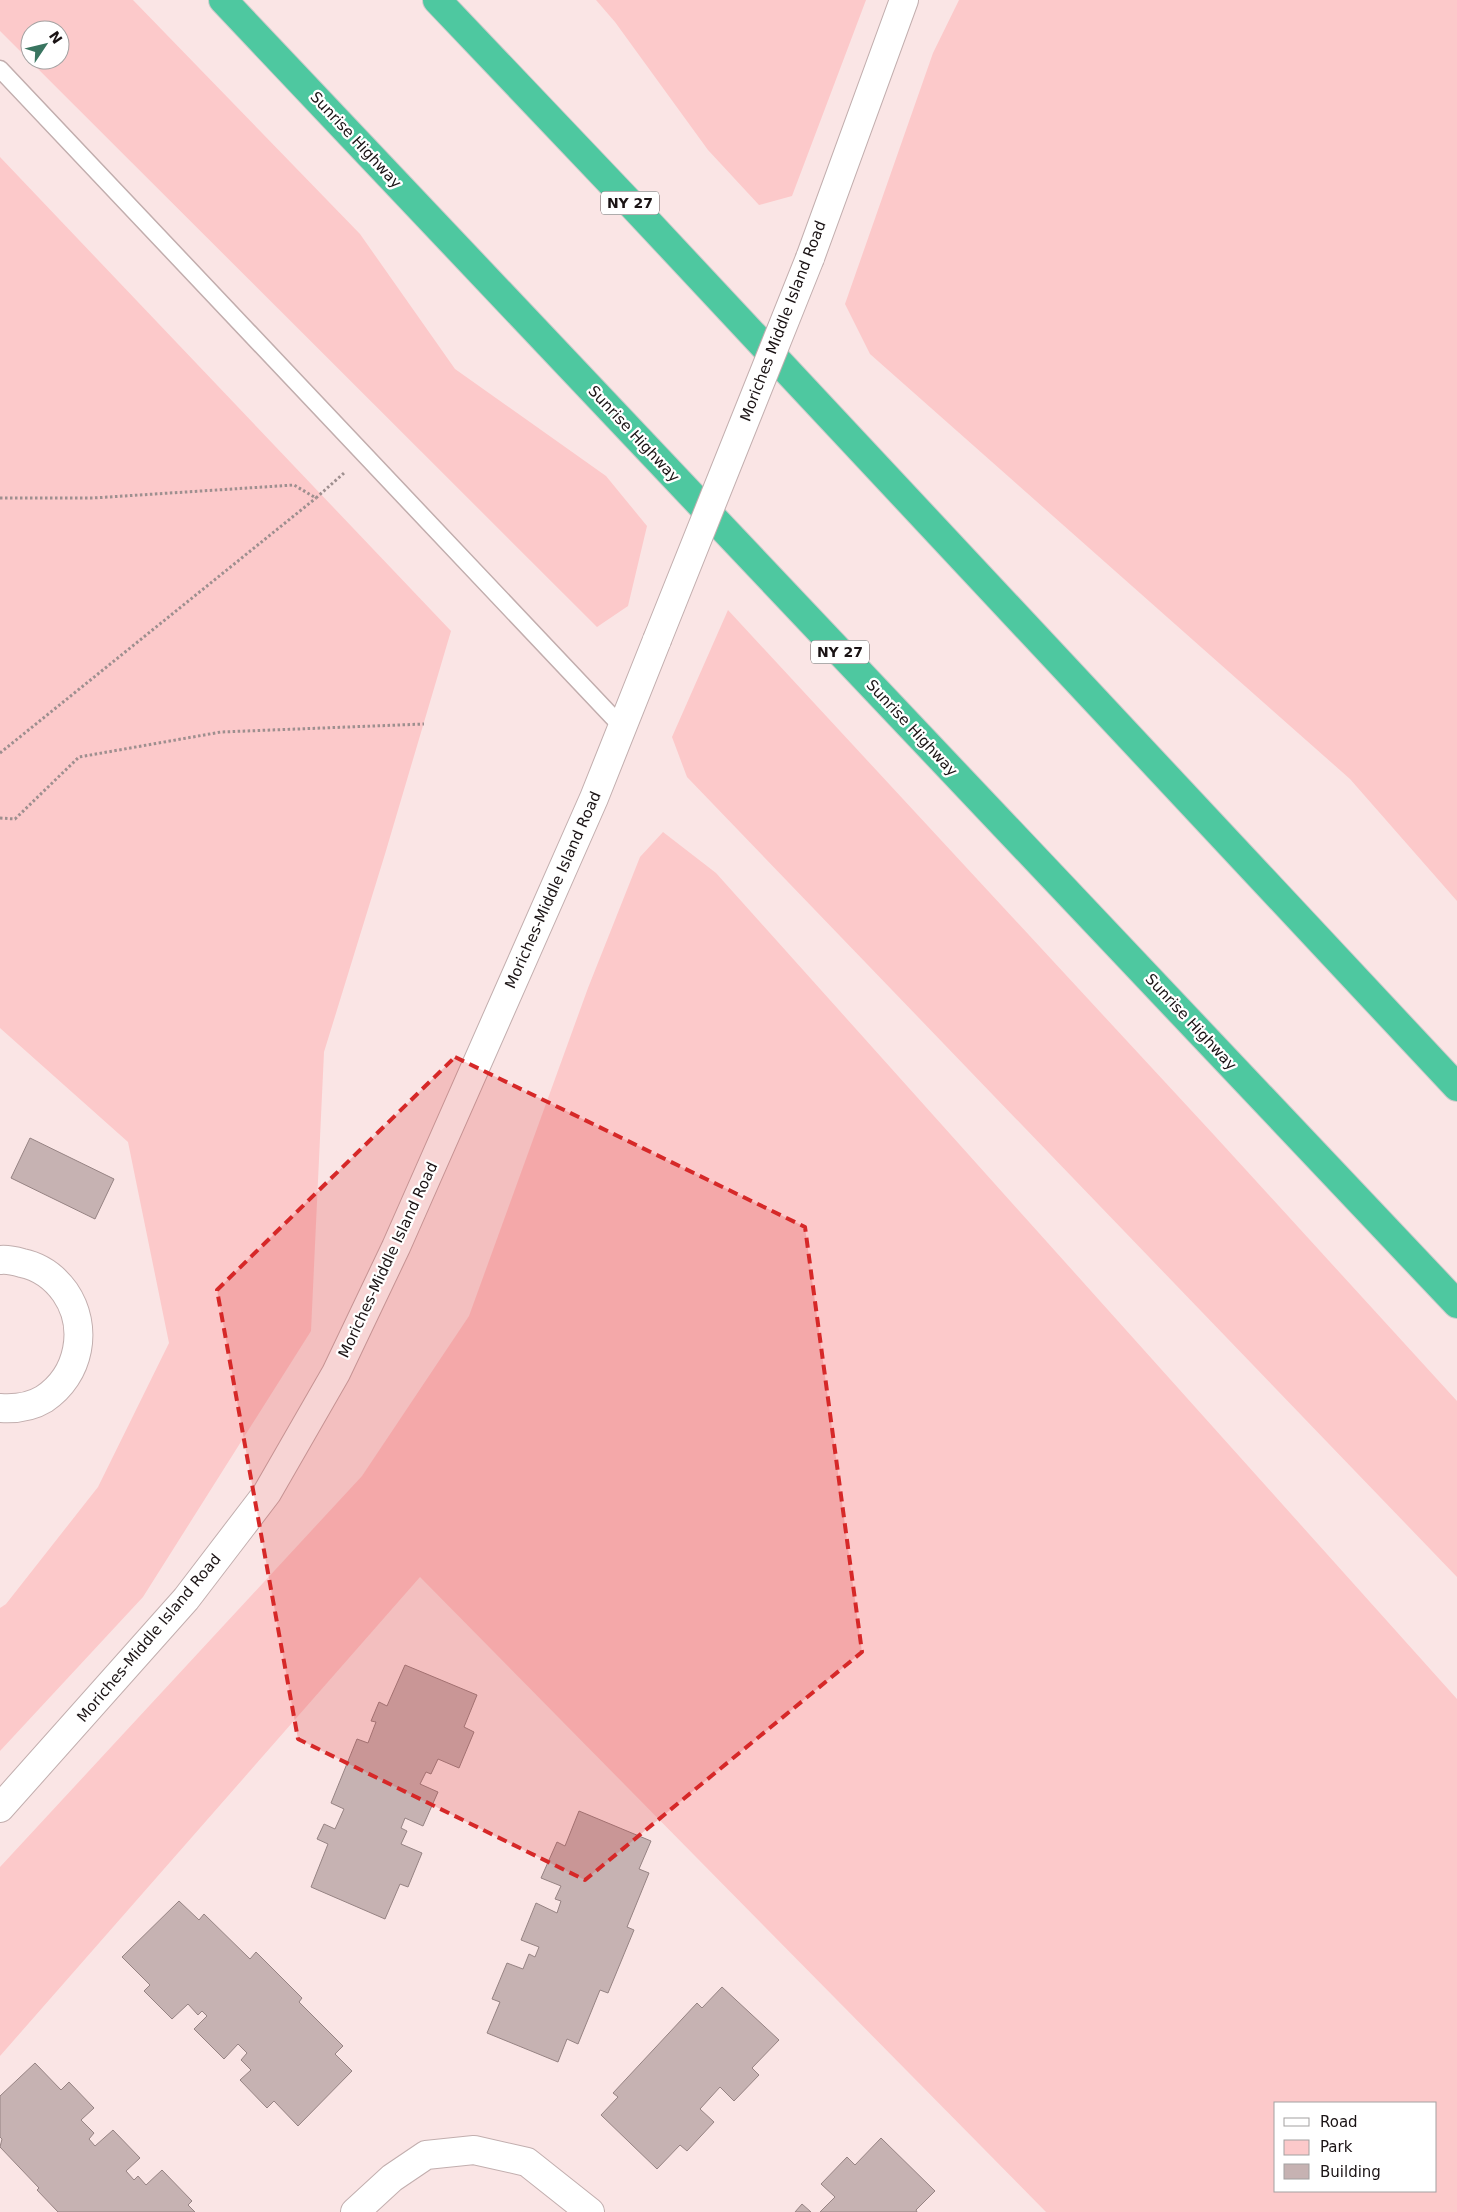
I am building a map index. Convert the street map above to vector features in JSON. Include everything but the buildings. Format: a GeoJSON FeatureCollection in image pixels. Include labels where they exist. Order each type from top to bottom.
{"type":"FeatureCollection","features":[{"type":"Feature","properties":{"kind":"highway","name":"Sunrise Highway"},"geometry":{"type":"LineString","coordinates":[[223,0],[1457,1304]]}},
{"type":"Feature","properties":{"kind":"highway","name":"NY 27"},"geometry":{"type":"LineString","coordinates":[[437,0],[638,211],[1457,1087]]}},
{"type":"Feature","properties":{"kind":"main road","name":"Moriches Middle Island Road"},"geometry":{"type":"LineString","coordinates":[[657,640],[810,258],[904,0]]}},
{"type":"Feature","properties":{"kind":"main road","name":"Moriches-Middle Island Road"},"geometry":{"type":"LineString","coordinates":[[0,1808],[186,1599],[267,1493],[336,1373],[396,1247],[594,798],[657,640]]}},
{"type":"Feature","properties":{"kind":"main road"},"geometry":{"type":"LineString","coordinates":[[0,1260],[32,1265],[56,1280],[72,1302],[80,1329],[77,1356],[64,1381],[43,1399],[17,1409],[0,1408]]}},
{"type":"Feature","properties":{"kind":"main road"},"geometry":{"type":"LineString","coordinates":[[355,2212],[392,2178],[426,2154],[474,2150],[527,2162],[590,2212]]}},
{"type":"Feature","properties":{"kind":"lane"},"geometry":{"type":"LineString","coordinates":[[0,69],[622,727]]}},
{"type":"Feature","properties":{"kind":"path"},"geometry":{"type":"LineString","coordinates":[[0,753],[316,498],[365,455]]}},
{"type":"Feature","properties":{"kind":"path"},"geometry":{"type":"LineString","coordinates":[[0,498],[93,498],[294,485],[316,498]]}},
{"type":"Feature","properties":{"kind":"path"},"geometry":{"type":"LineString","coordinates":[[0,818],[15,819],[79,757],[221,732],[424,724]]}},
{"type":"Feature","properties":{"kind":"highlighted area"},"geometry":{"type":"Polygon","coordinates":[[[455,1057],[805,1227],[862,1652],[585,1880],[298,1739],[217,1290],[455,1057]]]}},
{"type":"Feature","properties":{"kind":"green space"},"geometry":{"type":"Polygon","coordinates":[[[0,0],[133,0],[360,234],[455,369],[606,476],[647,526],[628,606],[597,627],[39,70],[70,70],[70,20],[20,20],[20,51],[0,31],[0,0]]]}},
{"type":"Feature","properties":{"kind":"green space"},"geometry":{"type":"Polygon","coordinates":[[[596,0],[866,0],[792,196],[759,205],[708,150],[615,22],[596,0]]]}},
{"type":"Feature","properties":{"kind":"green space"},"geometry":{"type":"Polygon","coordinates":[[[959,0],[1457,0],[1457,901],[1350,779],[870,354],[845,304],[933,53],[959,0]]]}},
{"type":"Feature","properties":{"kind":"green space"},"geometry":{"type":"Polygon","coordinates":[[[0,157],[451,631],[324,1052],[311,1331],[143,1597],[0,1751],[0,1608],[6,1604],[98,1487],[169,1343],[128,1142],[0,1028],[0,157]]]}},
{"type":"Feature","properties":{"kind":"green space"},"geometry":{"type":"Polygon","coordinates":[[[728,610],[1214,1135],[1457,1401],[1457,1577],[687,777],[672,737],[728,610]]]}},
{"type":"Feature","properties":{"kind":"green space"},"geometry":{"type":"Polygon","coordinates":[[[663,832],[716,873],[1457,1699],[1457,2212],[1046,2212],[420,1577],[0,2056],[0,1867],[362,1476],[469,1316],[588,988],[640,857],[663,832]]]}}]}
